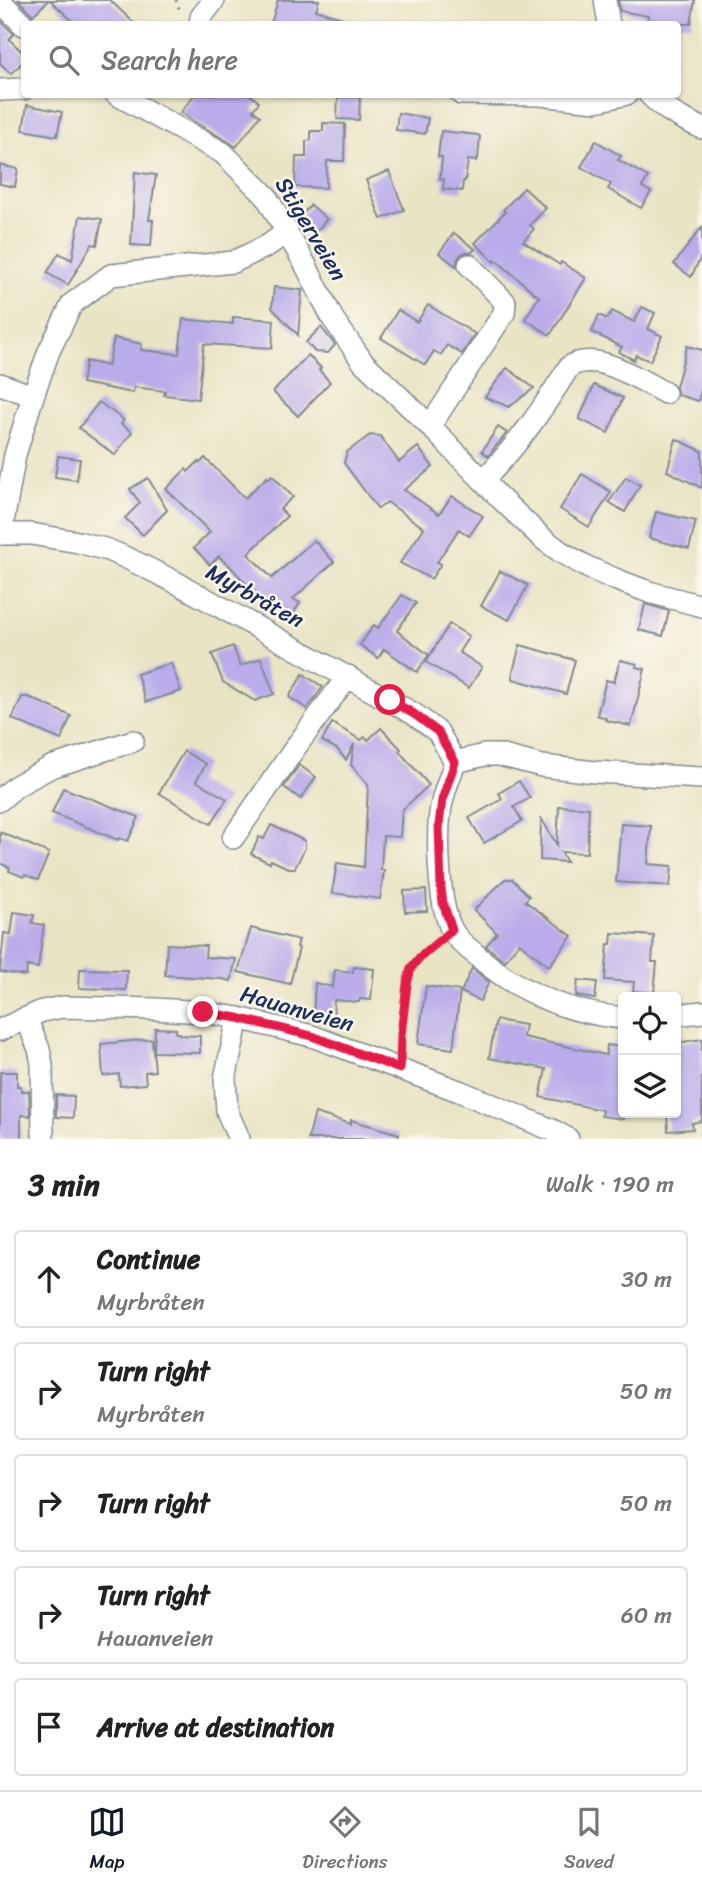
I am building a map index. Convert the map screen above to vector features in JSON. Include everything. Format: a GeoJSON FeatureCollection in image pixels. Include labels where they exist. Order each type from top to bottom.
{"type":"FeatureCollection","features":[{"type":"Feature","properties":{"kind":"street"},"geometry":{"type":"LineString","coordinates":[[200,21],[214,0]]}},
{"type":"Feature","properties":{"kind":"street"},"geometry":{"type":"LineString","coordinates":[[605,0],[608,21]]}},
{"type":"Feature","properties":{"kind":"street"},"geometry":{"type":"LineString","coordinates":[[0,1],[21,21]]}},
{"type":"Feature","properties":{"kind":"street"},"geometry":{"type":"LineString","coordinates":[[0,90],[21,89]]}},
{"type":"Feature","properties":{"kind":"street","name":"Stigerveien"},"geometry":{"type":"LineString","coordinates":[[123,98],[223,153],[266,196],[305,264],[332,319],[363,362],[542,538],[587,567],[649,593],[702,606]]}},
{"type":"Feature","properties":{"kind":"street"},"geometry":{"type":"LineString","coordinates":[[568,98],[596,101],[609,98]]}},
{"type":"Feature","properties":{"kind":"street"},"geometry":{"type":"LineString","coordinates":[[653,98],[676,116],[702,128]]}},
{"type":"Feature","properties":{"kind":"street"},"geometry":{"type":"LineString","coordinates":[[1,534],[15,455],[33,396],[49,351],[72,304],[111,275],[233,262],[267,246],[287,232]]}},
{"type":"Feature","properties":{"kind":"street"},"geometry":{"type":"LineString","coordinates":[[430,426],[504,313],[505,302],[470,265]]}},
{"type":"Feature","properties":{"kind":"street"},"geometry":{"type":"LineString","coordinates":[[483,480],[505,459],[569,367],[576,362],[601,361],[665,393]]}},
{"type":"Feature","properties":{"kind":"street"},"geometry":{"type":"LineString","coordinates":[[0,384],[33,396]]}},
{"type":"Feature","properties":{"kind":"street","name":"Myrbråten"},"geometry":{"type":"LineString","coordinates":[[1,534],[31,534],[108,550],[177,583],[414,714],[438,732],[455,762]]}},
{"type":"Feature","properties":{"kind":"street"},"geometry":{"type":"LineString","coordinates":[[233,838],[348,676]]}},
{"type":"Feature","properties":{"kind":"street"},"geometry":{"type":"LineString","coordinates":[[0,800],[16,786],[51,767],[133,741]]}},
{"type":"Feature","properties":{"kind":"street"},"geometry":{"type":"LineString","coordinates":[[618,1017],[584,1013],[529,992],[485,963],[464,945],[452,930],[441,888],[439,825],[442,800],[455,762],[485,755],[499,755],[542,766],[702,778]]}},
{"type":"Feature","properties":{"kind":"street","name":"Hauanveien"},"geometry":{"type":"LineString","coordinates":[[0,1030],[42,1011],[63,1007],[156,1009],[203,1012],[238,1018],[312,1036],[458,1091],[568,1139]]}},
{"type":"Feature","properties":{"kind":"street"},"geometry":{"type":"LineString","coordinates":[[681,1014],[702,1012]]}},
{"type":"Feature","properties":{"kind":"street"},"geometry":{"type":"LineString","coordinates":[[238,1018],[225,1079],[227,1111],[239,1139]]}},
{"type":"Feature","properties":{"kind":"street"},"geometry":{"type":"LineString","coordinates":[[23,1020],[31,1030],[42,1064],[43,1139]]}},
{"type":"Feature","properties":{"kind":"path"},"geometry":{"type":"LineString","coordinates":[[400,1069],[401,1035],[411,968],[452,930]]}},
{"type":"Feature","properties":{"kind":"building"},"geometry":{"type":"Polygon","coordinates":[[[18,0],[49,0],[33,15],[18,0]]]}},
{"type":"Feature","properties":{"kind":"building"},"geometry":{"type":"Polygon","coordinates":[[[50,0],[110,0],[132,21],[73,21],[50,0]]]}},
{"type":"Feature","properties":{"kind":"building"},"geometry":{"type":"Polygon","coordinates":[[[278,0],[319,0],[316,10],[349,20],[349,21],[272,21],[278,0]]]}},
{"type":"Feature","properties":{"kind":"building"},"geometry":{"type":"Polygon","coordinates":[[[618,0],[695,0],[691,24],[681,24],[681,21],[647,21],[648,16],[620,11],[618,0]]]}},
{"type":"Feature","properties":{"kind":"building"},"geometry":{"type":"Polygon","coordinates":[[[0,20],[14,34],[9,39],[21,51],[21,64],[11,74],[0,63],[0,20]]]}},
{"type":"Feature","properties":{"kind":"building"},"geometry":{"type":"Polygon","coordinates":[[[192,98],[254,98],[259,102],[253,110],[260,116],[236,147],[181,112],[192,98]]]}},
{"type":"Feature","properties":{"kind":"building"},"geometry":{"type":"Polygon","coordinates":[[[338,98],[360,98],[359,120],[337,119],[338,98]]]}},
{"type":"Feature","properties":{"kind":"building"},"geometry":{"type":"Polygon","coordinates":[[[27,105],[62,112],[57,136],[23,130],[27,105]]]}},
{"type":"Feature","properties":{"kind":"building"},"geometry":{"type":"Polygon","coordinates":[[[398,113],[428,118],[425,134],[396,130],[398,113]]]}},
{"type":"Feature","properties":{"kind":"building"},"geometry":{"type":"Polygon","coordinates":[[[323,123],[345,124],[344,161],[327,161],[326,188],[295,187],[296,157],[306,157],[306,141],[311,140],[311,131],[323,131],[323,123]]]}},
{"type":"Feature","properties":{"kind":"building"},"geometry":{"type":"Polygon","coordinates":[[[441,131],[480,137],[478,159],[468,160],[462,191],[443,189],[444,179],[440,179],[442,157],[438,157],[441,131]]]}},
{"type":"Feature","properties":{"kind":"building"},"geometry":{"type":"Polygon","coordinates":[[[596,141],[621,156],[618,160],[648,177],[642,187],[651,192],[641,208],[608,189],[611,184],[581,167],[596,141]]]}},
{"type":"Feature","properties":{"kind":"building"},"geometry":{"type":"Polygon","coordinates":[[[0,165],[18,169],[15,187],[0,184],[0,165]]]}},
{"type":"Feature","properties":{"kind":"building"},"geometry":{"type":"Polygon","coordinates":[[[389,171],[404,210],[381,219],[366,180],[389,171]]]}},
{"type":"Feature","properties":{"kind":"building"},"geometry":{"type":"Polygon","coordinates":[[[135,172],[156,175],[149,220],[153,220],[151,246],[131,245],[135,172]]]}},
{"type":"Feature","properties":{"kind":"building"},"geometry":{"type":"Polygon","coordinates":[[[524,188],[546,208],[530,225],[534,229],[523,241],[586,278],[550,335],[525,319],[539,297],[496,260],[494,262],[475,243],[524,188]]]}},
{"type":"Feature","properties":{"kind":"building"},"geometry":{"type":"Polygon","coordinates":[[[311,205],[327,219],[315,233],[298,219],[311,205]]]}},
{"type":"Feature","properties":{"kind":"building"},"geometry":{"type":"Polygon","coordinates":[[[80,216],[102,219],[97,245],[92,244],[68,285],[47,273],[59,253],[72,260],[80,216]]]}},
{"type":"Feature","properties":{"kind":"building"},"geometry":{"type":"Polygon","coordinates":[[[702,227],[702,255],[691,277],[674,264],[702,227]]]}},
{"type":"Feature","properties":{"kind":"building"},"geometry":{"type":"Polygon","coordinates":[[[454,233],[475,249],[460,255],[456,266],[439,253],[454,233]]]}},
{"type":"Feature","properties":{"kind":"building"},"geometry":{"type":"Polygon","coordinates":[[[274,287],[302,290],[298,335],[272,308],[274,287]]]}},
{"type":"Feature","properties":{"kind":"building"},"geometry":{"type":"Polygon","coordinates":[[[428,305],[475,334],[462,354],[447,345],[441,355],[434,351],[425,365],[381,338],[398,310],[417,322],[428,305]]]}},
{"type":"Feature","properties":{"kind":"building"},"geometry":{"type":"Polygon","coordinates":[[[642,307],[655,313],[648,329],[662,336],[650,361],[636,355],[634,360],[619,352],[622,347],[592,332],[599,315],[607,319],[612,311],[634,322],[642,307]]]}},
{"type":"Feature","properties":{"kind":"building"},"geometry":{"type":"Polygon","coordinates":[[[233,317],[274,320],[272,348],[204,344],[198,399],[164,395],[165,391],[134,387],[133,393],[82,383],[86,361],[108,366],[114,338],[142,344],[141,350],[179,354],[183,319],[233,324],[233,317]]]}},
{"type":"Feature","properties":{"kind":"building"},"geometry":{"type":"Polygon","coordinates":[[[321,327],[335,345],[328,353],[315,352],[306,342],[321,327]]]}},
{"type":"Feature","properties":{"kind":"building"},"geometry":{"type":"Polygon","coordinates":[[[687,346],[702,350],[702,387],[698,401],[678,395],[676,387],[687,346]]]}},
{"type":"Feature","properties":{"kind":"building"},"geometry":{"type":"Polygon","coordinates":[[[308,355],[330,382],[298,416],[273,392],[308,355]]]}},
{"type":"Feature","properties":{"kind":"building"},"geometry":{"type":"Polygon","coordinates":[[[507,368],[534,388],[509,407],[485,397],[507,368]]]}},
{"type":"Feature","properties":{"kind":"building"},"geometry":{"type":"Polygon","coordinates":[[[594,385],[623,398],[608,433],[579,419],[594,385]]]}},
{"type":"Feature","properties":{"kind":"building"},"geometry":{"type":"Polygon","coordinates":[[[99,402],[124,420],[121,424],[132,432],[115,455],[79,428],[99,402]]]}},
{"type":"Feature","properties":{"kind":"building"},"geometry":{"type":"Polygon","coordinates":[[[498,427],[507,433],[488,456],[482,451],[498,427]]]}},
{"type":"Feature","properties":{"kind":"building"},"geometry":{"type":"Polygon","coordinates":[[[370,435],[380,436],[399,462],[418,447],[433,467],[404,490],[439,514],[452,496],[483,516],[469,536],[459,529],[437,562],[441,564],[431,579],[400,563],[424,528],[387,502],[378,509],[344,463],[347,452],[370,435]]]}},
{"type":"Feature","properties":{"kind":"building"},"geometry":{"type":"Polygon","coordinates":[[[676,439],[702,451],[702,488],[667,471],[676,439]]]}},
{"type":"Feature","properties":{"kind":"building"},"geometry":{"type":"Polygon","coordinates":[[[58,456],[80,459],[77,480],[55,477],[58,456]]]}},
{"type":"Feature","properties":{"kind":"building"},"geometry":{"type":"Polygon","coordinates":[[[205,458],[245,498],[272,475],[293,497],[280,509],[287,516],[248,554],[272,578],[314,540],[334,562],[293,599],[300,603],[288,622],[273,612],[219,556],[210,565],[194,548],[210,532],[166,489],[186,469],[188,472],[205,458]]]}},
{"type":"Feature","properties":{"kind":"building"},"geometry":{"type":"Polygon","coordinates":[[[582,474],[611,492],[589,527],[560,509],[582,474]]]}},
{"type":"Feature","properties":{"kind":"building"},"geometry":{"type":"Polygon","coordinates":[[[626,477],[640,485],[625,512],[609,502],[626,477]]]}},
{"type":"Feature","properties":{"kind":"building"},"geometry":{"type":"Polygon","coordinates":[[[148,478],[167,510],[143,535],[125,518],[140,503],[130,489],[148,478]]]}},
{"type":"Feature","properties":{"kind":"building"},"geometry":{"type":"Polygon","coordinates":[[[656,512],[696,521],[689,549],[649,538],[656,512]]]}},
{"type":"Feature","properties":{"kind":"building"},"geometry":{"type":"Polygon","coordinates":[[[500,571],[528,585],[509,620],[481,606],[500,571]]]}},
{"type":"Feature","properties":{"kind":"building"},"geometry":{"type":"Polygon","coordinates":[[[402,595],[416,603],[397,631],[429,655],[417,672],[384,649],[378,658],[360,645],[374,625],[378,628],[402,595]]]}},
{"type":"Feature","properties":{"kind":"building"},"geometry":{"type":"Polygon","coordinates":[[[645,604],[669,611],[663,636],[639,630],[645,604]]]}},
{"type":"Feature","properties":{"kind":"building"},"geometry":{"type":"Polygon","coordinates":[[[449,624],[469,636],[459,652],[482,667],[469,688],[426,662],[449,624]]]}},
{"type":"Feature","properties":{"kind":"building"},"geometry":{"type":"Polygon","coordinates":[[[520,645],[575,660],[566,694],[513,679],[520,645]]]}},
{"type":"Feature","properties":{"kind":"building"},"geometry":{"type":"Polygon","coordinates":[[[233,646],[240,666],[261,658],[274,694],[255,701],[223,682],[212,654],[233,646]]]}},
{"type":"Feature","properties":{"kind":"building"},"geometry":{"type":"Polygon","coordinates":[[[620,660],[645,669],[631,726],[605,720],[606,718],[597,715],[606,680],[614,682],[620,660]]]}},
{"type":"Feature","properties":{"kind":"building"},"geometry":{"type":"Polygon","coordinates":[[[171,663],[181,691],[146,702],[137,674],[171,663]]]}},
{"type":"Feature","properties":{"kind":"building"},"geometry":{"type":"Polygon","coordinates":[[[303,674],[323,687],[307,709],[289,697],[303,674]]]}},
{"type":"Feature","properties":{"kind":"building"},"geometry":{"type":"Polygon","coordinates":[[[22,697],[29,697],[71,716],[61,740],[12,719],[22,697]]]}},
{"type":"Feature","properties":{"kind":"building"},"geometry":{"type":"Polygon","coordinates":[[[332,723],[361,740],[365,737],[368,740],[381,728],[429,785],[402,810],[400,837],[383,836],[381,870],[384,870],[380,899],[332,893],[337,863],[364,867],[368,784],[351,765],[354,744],[346,760],[337,749],[322,741],[332,723]]]}},
{"type":"Feature","properties":{"kind":"building"},"geometry":{"type":"Polygon","coordinates":[[[184,751],[206,764],[196,781],[227,799],[211,824],[159,793],[184,751]]]}},
{"type":"Feature","properties":{"kind":"building"},"geometry":{"type":"Polygon","coordinates":[[[299,765],[316,777],[301,799],[284,787],[299,765]]]}},
{"type":"Feature","properties":{"kind":"building"},"geometry":{"type":"Polygon","coordinates":[[[519,781],[530,798],[514,807],[522,821],[484,843],[469,818],[502,799],[499,793],[519,781]]]}},
{"type":"Feature","properties":{"kind":"building"},"geometry":{"type":"Polygon","coordinates":[[[63,788],[139,817],[128,841],[118,840],[52,813],[63,788]]]}},
{"type":"Feature","properties":{"kind":"building"},"geometry":{"type":"Polygon","coordinates":[[[559,806],[589,808],[587,853],[561,852],[567,862],[540,860],[541,818],[557,845],[559,806]]]}},
{"type":"Feature","properties":{"kind":"building"},"geometry":{"type":"Polygon","coordinates":[[[621,824],[651,826],[648,864],[672,866],[670,886],[616,882],[621,824]]]}},
{"type":"Feature","properties":{"kind":"building"},"geometry":{"type":"Polygon","coordinates":[[[271,825],[305,841],[305,848],[295,868],[288,868],[271,860],[270,863],[251,854],[259,837],[264,839],[271,825]]]}},
{"type":"Feature","properties":{"kind":"building"},"geometry":{"type":"Polygon","coordinates":[[[0,832],[49,853],[38,880],[9,871],[10,868],[0,863],[0,832]]]}},
{"type":"Feature","properties":{"kind":"building"},"geometry":{"type":"Polygon","coordinates":[[[505,879],[512,879],[529,896],[525,901],[572,936],[549,966],[519,943],[505,961],[486,946],[497,933],[474,910],[505,879]]]}},
{"type":"Feature","properties":{"kind":"building"},"geometry":{"type":"Polygon","coordinates":[[[426,890],[427,911],[405,912],[404,891],[426,890]]]}},
{"type":"Feature","properties":{"kind":"building"},"geometry":{"type":"Polygon","coordinates":[[[14,912],[34,915],[32,923],[44,925],[38,968],[27,966],[26,976],[0,972],[4,933],[11,934],[14,912]]]}},
{"type":"Feature","properties":{"kind":"building"},"geometry":{"type":"Polygon","coordinates":[[[251,928],[299,940],[290,984],[238,972],[251,928]]]}},
{"type":"Feature","properties":{"kind":"building"},"geometry":{"type":"Polygon","coordinates":[[[612,933],[654,936],[652,962],[657,962],[654,992],[633,991],[634,982],[605,980],[608,944],[611,944],[612,933]]]}},
{"type":"Feature","properties":{"kind":"building"},"geometry":{"type":"Polygon","coordinates":[[[167,944],[206,946],[205,957],[236,959],[231,981],[165,975],[167,944]]]}},
{"type":"Feature","properties":{"kind":"building"},"geometry":{"type":"Polygon","coordinates":[[[354,967],[374,969],[371,1000],[334,1000],[333,1020],[313,1018],[315,983],[333,987],[335,970],[353,972],[354,967]]]}},
{"type":"Feature","properties":{"kind":"building"},"geometry":{"type":"Polygon","coordinates":[[[472,968],[489,982],[480,1001],[461,992],[472,968]]]}},
{"type":"Feature","properties":{"kind":"building"},"geometry":{"type":"Polygon","coordinates":[[[80,969],[127,970],[126,990],[79,988],[80,969]]]}},
{"type":"Feature","properties":{"kind":"building"},"geometry":{"type":"Polygon","coordinates":[[[578,980],[597,982],[595,999],[576,996],[578,980]]]}},
{"type":"Feature","properties":{"kind":"building"},"geometry":{"type":"Polygon","coordinates":[[[426,986],[460,991],[453,1049],[418,1044],[426,986]]]}},
{"type":"Feature","properties":{"kind":"building"},"geometry":{"type":"Polygon","coordinates":[[[496,1020],[525,1025],[523,1037],[606,1055],[607,1045],[618,1046],[618,1118],[623,1119],[601,1116],[602,1110],[540,1097],[546,1069],[489,1058],[496,1020]]]}},
{"type":"Feature","properties":{"kind":"building"},"geometry":{"type":"Polygon","coordinates":[[[155,1028],[176,1029],[176,1033],[180,1035],[200,1036],[200,1053],[154,1052],[155,1028]]]}},
{"type":"Feature","properties":{"kind":"building"},"geometry":{"type":"Polygon","coordinates":[[[152,1039],[155,1071],[145,1072],[146,1084],[120,1086],[119,1074],[103,1076],[101,1044],[152,1039]]]}},
{"type":"Feature","properties":{"kind":"building"},"geometry":{"type":"Polygon","coordinates":[[[702,1039],[702,1121],[692,1123],[693,1129],[668,1131],[667,1118],[681,1118],[681,1042],[702,1039]]]}},
{"type":"Feature","properties":{"kind":"building"},"geometry":{"type":"Polygon","coordinates":[[[0,1072],[17,1072],[17,1086],[21,1086],[21,1091],[29,1091],[30,1116],[21,1115],[21,1138],[0,1139],[0,1072]]]}},
{"type":"Feature","properties":{"kind":"building"},"geometry":{"type":"Polygon","coordinates":[[[56,1095],[74,1096],[73,1118],[56,1117],[56,1095]]]}},
{"type":"Feature","properties":{"kind":"building"},"geometry":{"type":"Polygon","coordinates":[[[315,1113],[399,1134],[398,1139],[308,1139],[315,1113]]]}},
{"type":"Feature","properties":{"kind":"route"},"geometry":{"type":"LineString","coordinates":[[203,1012],[312,1036],[400,1069],[401,1035],[411,968],[452,930],[441,888],[439,825],[442,800],[455,762],[438,732],[390,700]]}}]}
